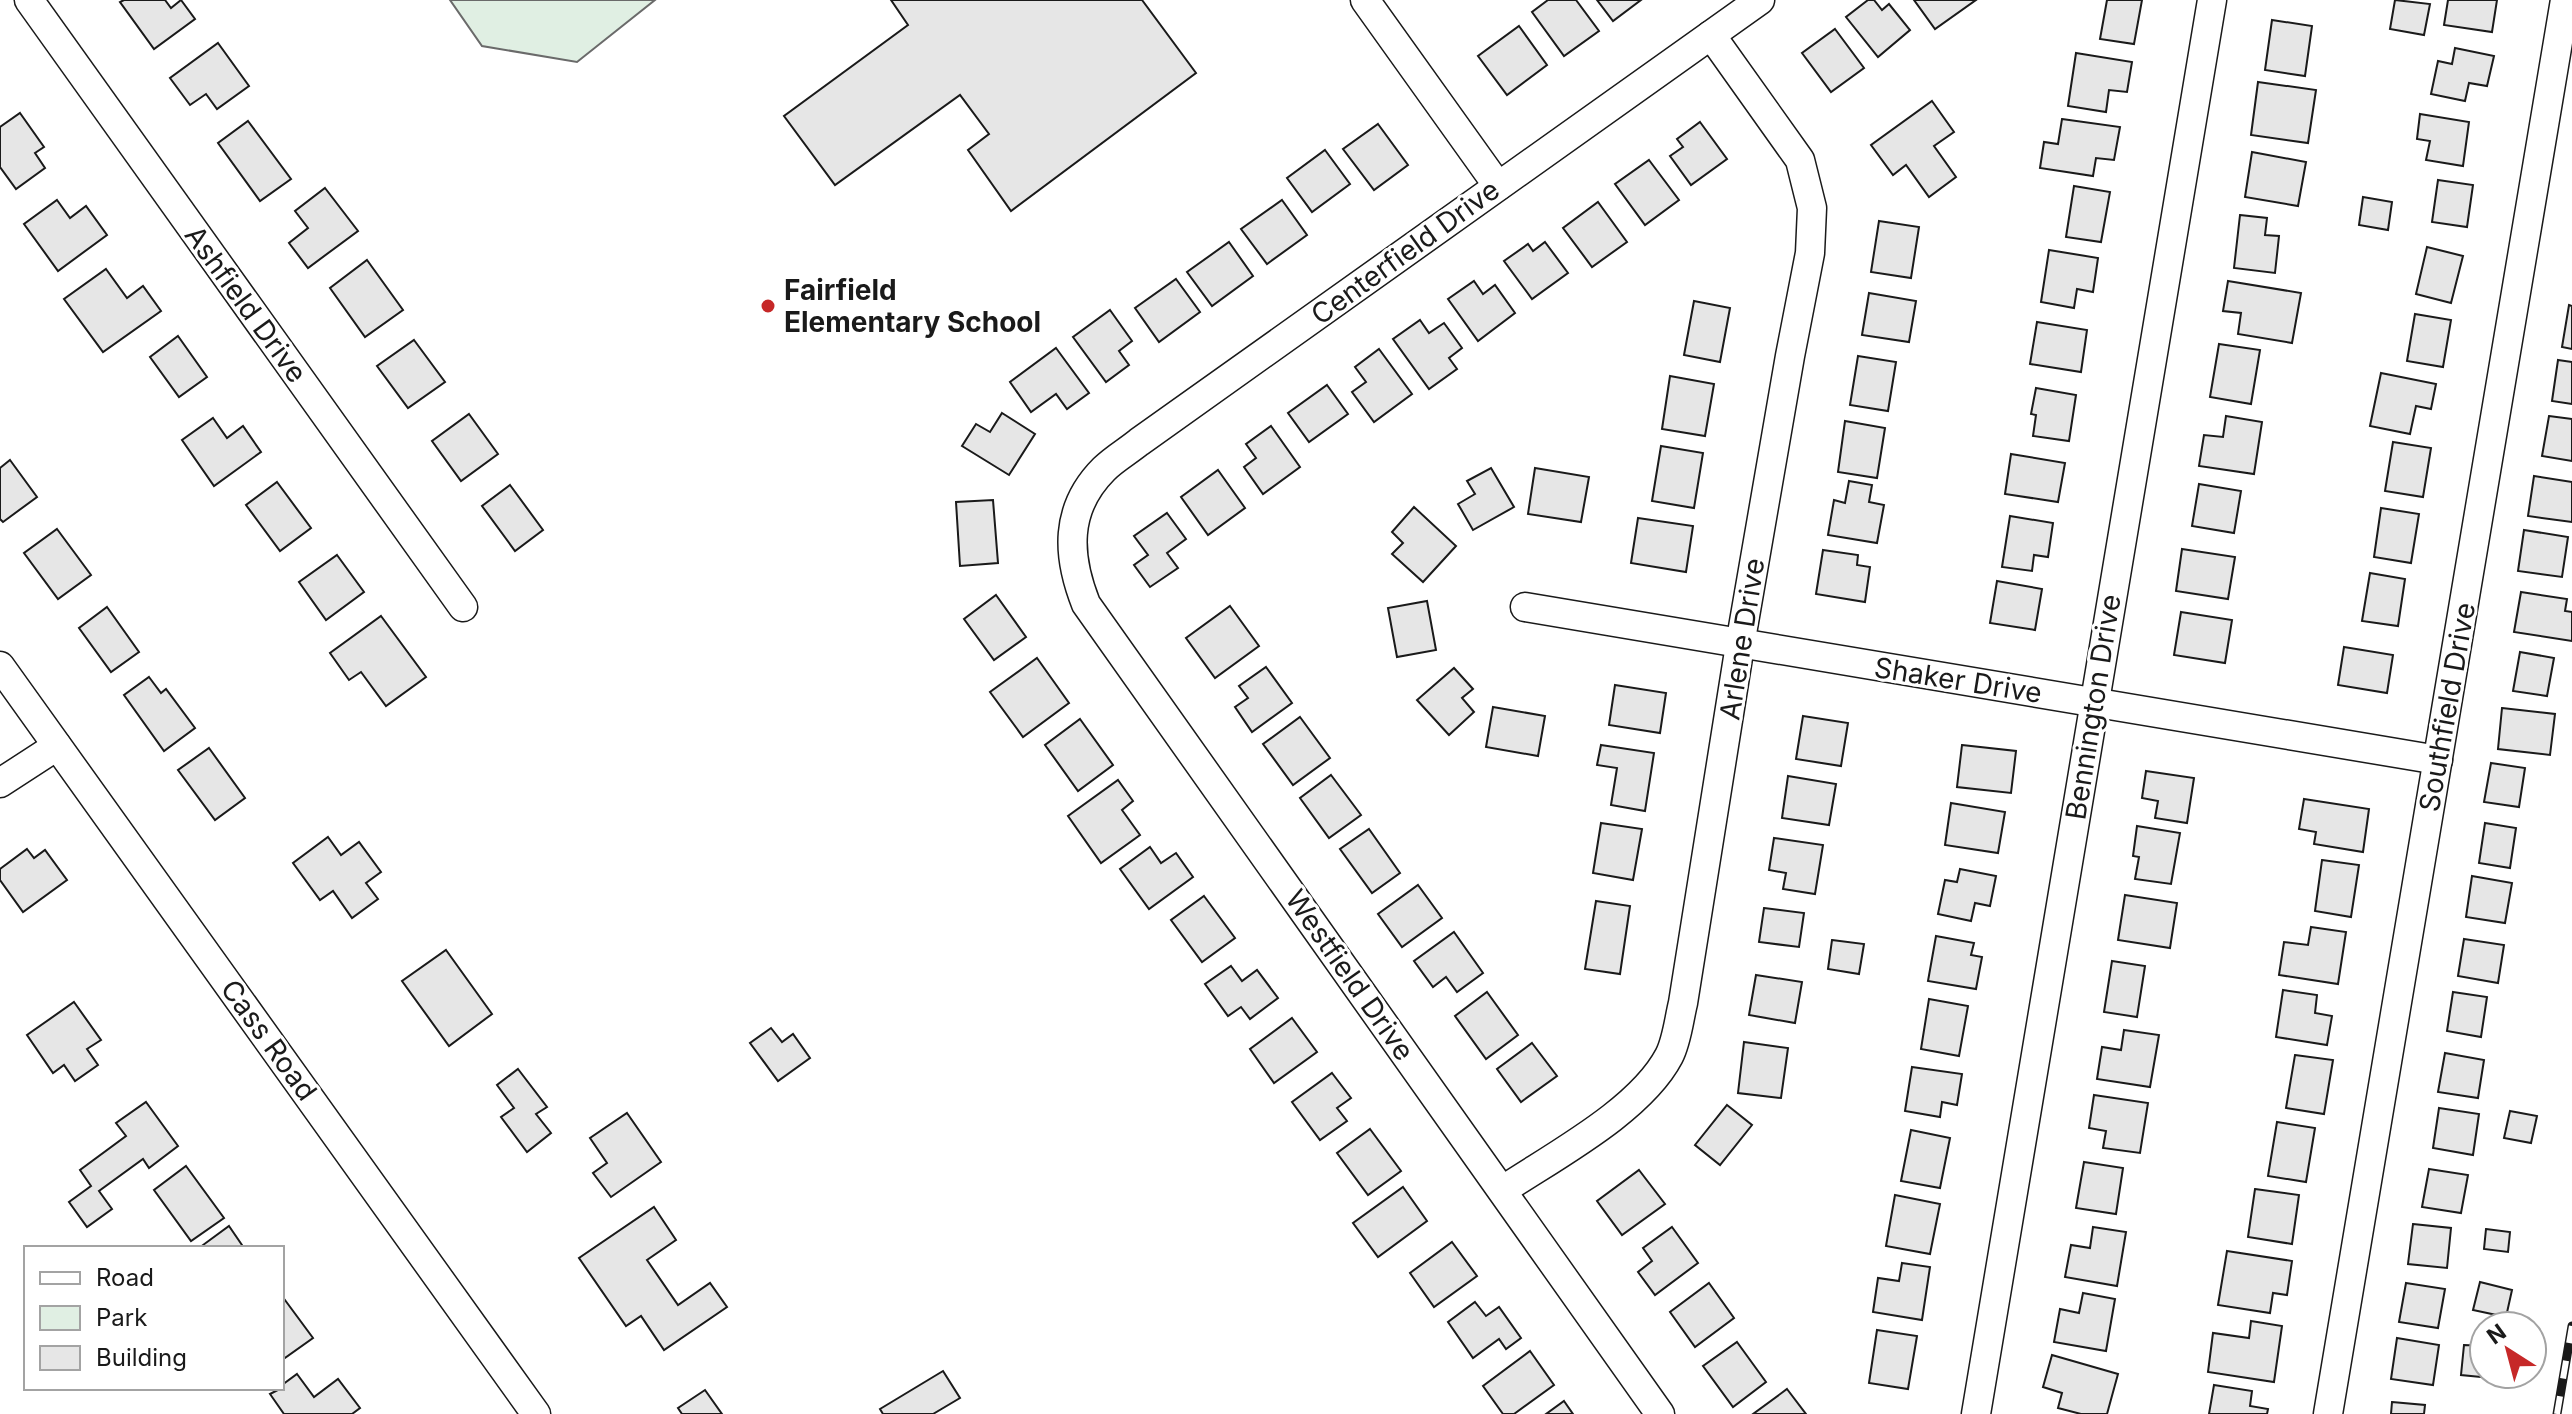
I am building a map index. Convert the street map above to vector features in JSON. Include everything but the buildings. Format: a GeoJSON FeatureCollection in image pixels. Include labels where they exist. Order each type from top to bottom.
{"type":"FeatureCollection","features":[{"type":"Feature","properties":{"kind":"street","name":"Ashfield Drive"},"geometry":{"type":"LineString","coordinates":[[29,0],[463,607]]}},
{"type":"Feature","properties":{"kind":"street"},"geometry":{"type":"LineString","coordinates":[[1365,0],[1498,186]]}},
{"type":"Feature","properties":{"kind":"street","name":"Centerfield Drive"},"geometry":{"type":"LineString","coordinates":[[1073,524],[1088,490],[1104,469],[1760,0]]}},
{"type":"Feature","properties":{"kind":"street","name":"Bennington Drive"},"geometry":{"type":"LineString","coordinates":[[1976,1414],[2212,0]]}},
{"type":"Feature","properties":{"kind":"street","name":"Southfield Drive"},"geometry":{"type":"LineString","coordinates":[[2328,1414],[2565,0]]}},
{"type":"Feature","properties":{"kind":"street","name":"Arlene Drive"},"geometry":{"type":"LineString","coordinates":[[1503,1190],[1647,1090],[1671,1054],[1683,1003],[1740,645],[1810,253],[1812,208],[1800,160],[1711,35]]}},
{"type":"Feature","properties":{"kind":"street","name":"Westfield Drive"},"geometry":{"type":"LineString","coordinates":[[1073,524],[1075,577],[1086,604],[1660,1414]]}},
{"type":"Feature","properties":{"kind":"street","name":"Shaker Drive"},"geometry":{"type":"LineString","coordinates":[[1525,607],[2438,760]]}},
{"type":"Feature","properties":{"kind":"street","name":"Cass Road"},"geometry":{"type":"LineString","coordinates":[[0,666],[536,1414]]}},
{"type":"Feature","properties":{"kind":"street"},"geometry":{"type":"LineString","coordinates":[[0,783],[57,746]]}},
{"type":"Feature","properties":{"kind":"green space"},"geometry":{"type":"Polygon","coordinates":[[[450,0],[655,0],[577,62],[482,46],[450,0]]]}},
{"type":"Feature","properties":{"kind":"railway"},"geometry":{"type":"LineString","coordinates":[[2557,1414],[2572,1326]]}},
{"type":"Feature","properties":{"kind":"place","name":"Fairfield Elementary School"},"geometry":{"type":"Point","coordinates":[768,306]}}]}
